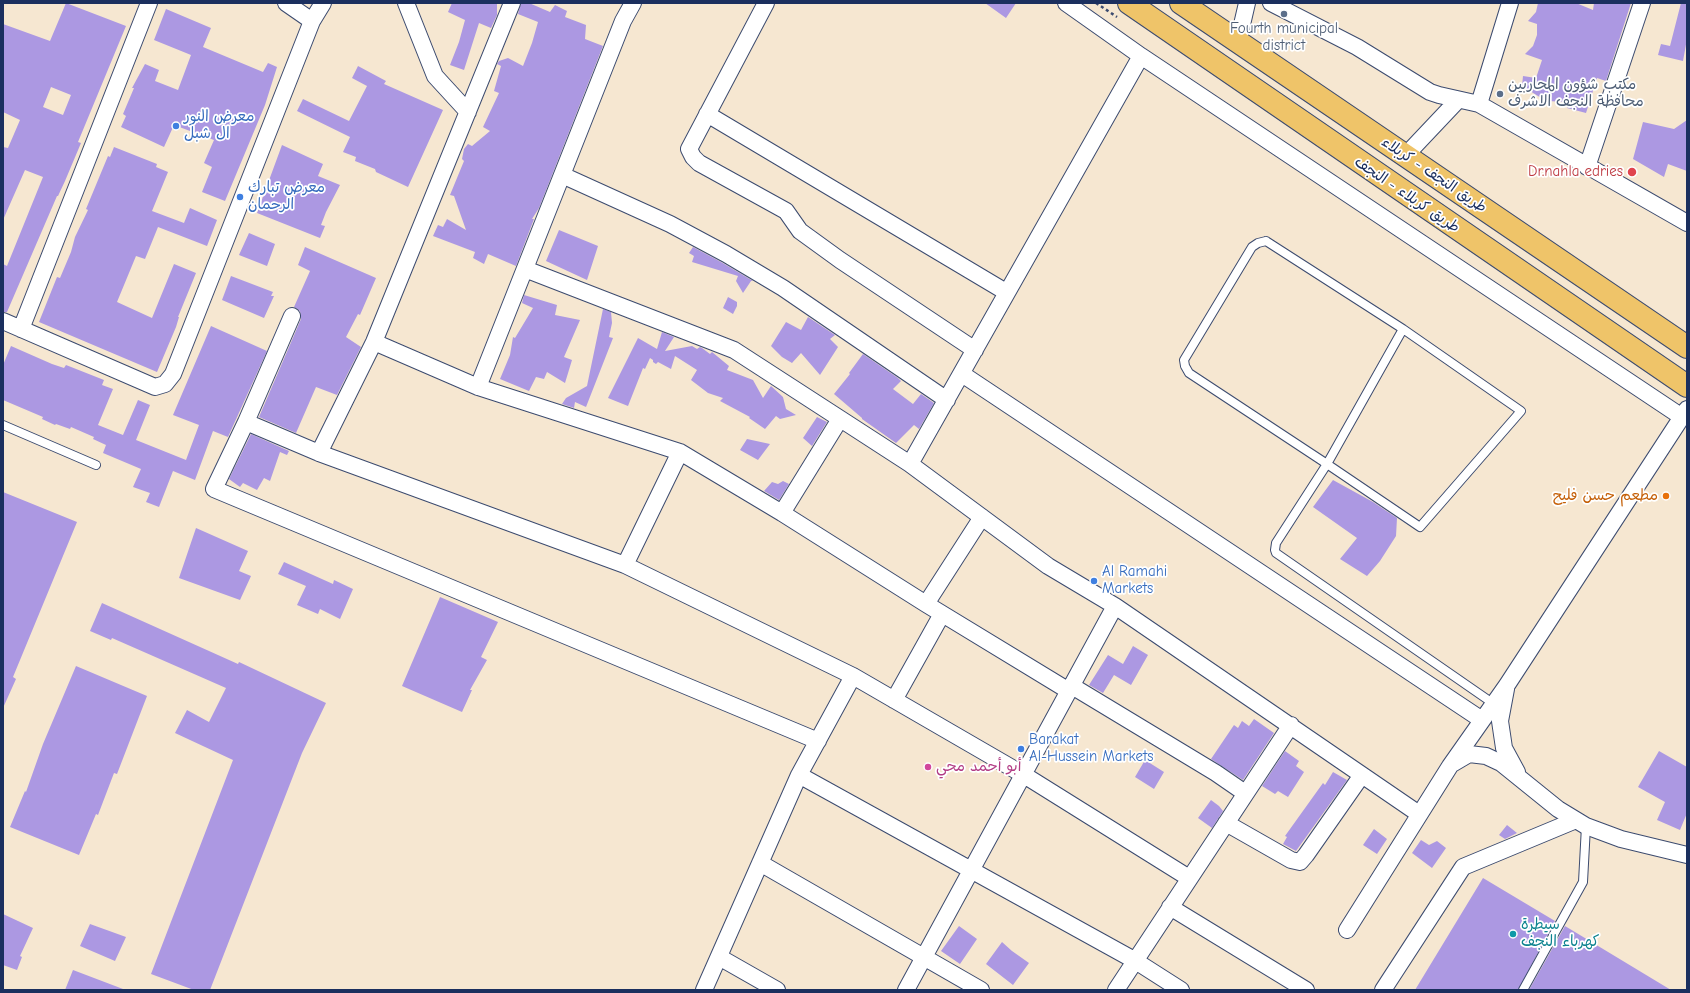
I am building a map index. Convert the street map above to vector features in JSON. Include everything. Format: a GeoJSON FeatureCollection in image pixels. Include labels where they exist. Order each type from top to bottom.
{"type":"FeatureCollection","features":[{"type":"Feature","properties":{"kind":"highway","name":"طريق کربلاء - النجف"},"geometry":{"type":"LineString","coordinates":[[1129,3],[1687,386]]}},
{"type":"Feature","properties":{"kind":"highway","name":"طريق النجف - کربلاء"},"geometry":{"type":"LineString","coordinates":[[1181,3],[1687,347]]}},
{"type":"Feature","properties":{"kind":"street"},"geometry":{"type":"LineString","coordinates":[[21,328],[149,3]]}},
{"type":"Feature","properties":{"kind":"street"},"geometry":{"type":"LineString","coordinates":[[286,3],[312,21]]}},
{"type":"Feature","properties":{"kind":"street"},"geometry":{"type":"LineString","coordinates":[[3,321],[155,387],[165,384],[172,374],[312,21],[323,3]]}},
{"type":"Feature","properties":{"kind":"street"},"geometry":{"type":"LineString","coordinates":[[406,3],[435,76],[468,112]]}},
{"type":"Feature","properties":{"kind":"street"},"geometry":{"type":"LineString","coordinates":[[319,453],[374,342],[512,3]]}},
{"type":"Feature","properties":{"kind":"street"},"geometry":{"type":"LineString","coordinates":[[478,387],[623,21],[633,3]]}},
{"type":"Feature","properties":{"kind":"street"},"geometry":{"type":"LineString","coordinates":[[766,3],[689,149],[693,157],[699,163],[786,211],[800,231],[840,260],[976,350]]}},
{"type":"Feature","properties":{"kind":"street"},"geometry":{"type":"LineString","coordinates":[[1066,3],[1141,56],[1684,413],[1507,685],[1450,766],[1347,930]]}},
{"type":"Feature","properties":{"kind":"street"},"geometry":{"type":"LineString","coordinates":[[1238,42],[1247,3]]}},
{"type":"Feature","properties":{"kind":"street"},"geometry":{"type":"LineString","coordinates":[[1271,3],[1357,47],[1430,92],[1458,100],[1480,104],[1587,167],[1687,223]]}},
{"type":"Feature","properties":{"kind":"street"},"geometry":{"type":"LineString","coordinates":[[1480,104],[1510,3]]}},
{"type":"Feature","properties":{"kind":"street"},"geometry":{"type":"LineString","coordinates":[[1587,167],[1642,3]]}},
{"type":"Feature","properties":{"kind":"street"},"geometry":{"type":"LineString","coordinates":[[910,464],[976,350],[1006,292],[1141,56]]}},
{"type":"Feature","properties":{"kind":"street"},"geometry":{"type":"LineString","coordinates":[[1406,155],[1458,100]]}},
{"type":"Feature","properties":{"kind":"street"},"geometry":{"type":"LineString","coordinates":[[707,114],[1006,292]]}},
{"type":"Feature","properties":{"kind":"street"},"geometry":{"type":"LineString","coordinates":[[562,175],[670,224],[726,254],[783,288],[947,400]]}},
{"type":"Feature","properties":{"kind":"street"},"geometry":{"type":"LineString","coordinates":[[525,269],[734,350],[910,464],[1048,566],[1116,606],[1419,814]]}},
{"type":"Feature","properties":{"kind":"street"},"geometry":{"type":"LineString","coordinates":[[292,316],[246,422],[214,489],[818,741]]}},
{"type":"Feature","properties":{"kind":"street"},"geometry":{"type":"LineString","coordinates":[[374,342],[478,387],[680,452],[782,513],[942,614],[1216,773],[1245,793]]}},
{"type":"Feature","properties":{"kind":"street"},"geometry":{"type":"LineString","coordinates":[[962,374],[1482,720]]}},
{"type":"Feature","properties":{"kind":"street"},"geometry":{"type":"LineString","coordinates":[[782,513],[840,419]]}},
{"type":"Feature","properties":{"kind":"street"},"geometry":{"type":"LineString","coordinates":[[246,422],[319,453],[625,565],[853,676],[1024,775],[1189,878]]}},
{"type":"Feature","properties":{"kind":"street"},"geometry":{"type":"LineString","coordinates":[[625,565],[680,452]]}},
{"type":"Feature","properties":{"kind":"street"},"geometry":{"type":"LineString","coordinates":[[926,604],[982,517]]}},
{"type":"Feature","properties":{"kind":"street"},"geometry":{"type":"LineString","coordinates":[[906,990],[1116,606]]}},
{"type":"Feature","properties":{"kind":"street"},"geometry":{"type":"LineString","coordinates":[[894,700],[942,614]]}},
{"type":"Feature","properties":{"kind":"street"},"geometry":{"type":"LineString","coordinates":[[704,990],[799,775],[853,676]]}},
{"type":"Feature","properties":{"kind":"street"},"geometry":{"type":"LineString","coordinates":[[1507,685],[1500,721],[1504,748],[1520,777]]}},
{"type":"Feature","properties":{"kind":"street"},"geometry":{"type":"LineString","coordinates":[[1116,990],[1134,960],[1290,725]]}},
{"type":"Feature","properties":{"kind":"street"},"geometry":{"type":"LineString","coordinates":[[1450,766],[1469,754],[1486,756],[1502,764],[1558,809],[1581,823],[1621,839],[1687,855]]}},
{"type":"Feature","properties":{"kind":"street"},"geometry":{"type":"LineString","coordinates":[[799,775],[1134,960],[1181,990]]}},
{"type":"Feature","properties":{"kind":"street"},"geometry":{"type":"LineString","coordinates":[[1226,823],[1291,860],[1300,862],[1362,775]]}},
{"type":"Feature","properties":{"kind":"street"},"geometry":{"type":"LineString","coordinates":[[1383,990],[1463,867],[1581,823]]}},
{"type":"Feature","properties":{"kind":"street"},"geometry":{"type":"LineString","coordinates":[[760,863],[981,990]]}},
{"type":"Feature","properties":{"kind":"street"},"geometry":{"type":"LineString","coordinates":[[1170,907],[1306,990]]}},
{"type":"Feature","properties":{"kind":"street"},"geometry":{"type":"LineString","coordinates":[[719,957],[777,990]]}},
{"type":"Feature","properties":{"kind":"lane"},"geometry":{"type":"LineString","coordinates":[[1266,241],[1403,329],[1521,411],[1420,527],[1327,464],[1188,373],[1184,366],[1184,360],[1252,247],[1258,242],[1266,241]]}},
{"type":"Feature","properties":{"kind":"lane"},"geometry":{"type":"LineString","coordinates":[[1403,329],[1327,464],[1276,543],[1276,553],[1494,704]]}},
{"type":"Feature","properties":{"kind":"lane"},"geometry":{"type":"LineString","coordinates":[[3,425],[96,465]]}},
{"type":"Feature","properties":{"kind":"lane"},"geometry":{"type":"LineString","coordinates":[[1523,990],[1583,882],[1581,823]]}},
{"type":"Feature","properties":{"kind":"building"},"geometry":{"type":"Polygon","coordinates":[[[66,3],[126,26],[78,142],[81,143],[65,181],[57,196],[7,312],[3,312],[3,264],[7,266],[43,177],[25,170],[3,220],[3,147],[8,148],[20,120],[3,112],[3,24],[50,41],[66,3]],[[51,87],[43,107],[63,115],[71,95],[51,87]]]}},
{"type":"Feature","properties":{"kind":"building"},"geometry":{"type":"Polygon","coordinates":[[[452,3],[497,3],[497,15],[491,28],[479,23],[464,70],[450,65],[459,42],[465,20],[448,12],[452,3]]]}},
{"type":"Feature","properties":{"kind":"building"},"geometry":{"type":"Polygon","coordinates":[[[521,3],[529,3],[550,12],[555,5],[567,11],[565,17],[586,25],[585,39],[603,46],[539,208],[532,219],[534,219],[516,266],[488,254],[484,264],[473,258],[475,252],[433,236],[438,225],[443,227],[447,219],[466,230],[454,196],[450,195],[464,161],[462,159],[464,149],[468,144],[472,146],[490,131],[483,127],[499,93],[494,91],[501,66],[497,64],[499,61],[508,58],[523,66],[532,43],[538,22],[518,14],[521,3]]]}},
{"type":"Feature","properties":{"kind":"building"},"geometry":{"type":"Polygon","coordinates":[[[985,3],[1016,3],[1006,18],[985,3]]]}},
{"type":"Feature","properties":{"kind":"building"},"geometry":{"type":"Polygon","coordinates":[[[1538,3],[1576,3],[1593,10],[1594,3],[1631,3],[1606,81],[1597,78],[1586,113],[1567,108],[1569,102],[1546,101],[1522,86],[1523,76],[1536,78],[1542,60],[1525,54],[1533,46],[1537,35],[1537,24],[1528,21],[1536,12],[1538,3]]]}},
{"type":"Feature","properties":{"kind":"building"},"geometry":{"type":"Polygon","coordinates":[[[1681,3],[1687,3],[1687,39],[1683,61],[1658,55],[1661,44],[1670,46],[1681,3]]]}},
{"type":"Feature","properties":{"kind":"building"},"geometry":{"type":"Polygon","coordinates":[[[166,9],[211,28],[203,47],[263,72],[268,63],[277,67],[265,105],[225,201],[202,192],[212,167],[204,163],[214,140],[174,125],[164,147],[121,127],[126,116],[123,114],[134,88],[132,88],[145,64],[159,70],[155,81],[178,90],[191,55],[154,40],[166,9]]]}},
{"type":"Feature","properties":{"kind":"building"},"geometry":{"type":"Polygon","coordinates":[[[358,66],[386,81],[384,84],[443,110],[408,187],[376,172],[375,169],[355,161],[356,157],[343,152],[350,137],[297,111],[303,99],[349,121],[367,86],[352,78],[358,66]]]}},
{"type":"Feature","properties":{"kind":"building"},"geometry":{"type":"Polygon","coordinates":[[[1687,120],[1687,171],[1668,164],[1664,177],[1633,159],[1643,122],[1674,129],[1687,120]]]}},
{"type":"Feature","properties":{"kind":"building"},"geometry":{"type":"Polygon","coordinates":[[[282,145],[323,164],[318,176],[340,185],[321,225],[325,226],[320,238],[257,213],[282,145]]]}},
{"type":"Feature","properties":{"kind":"building"},"geometry":{"type":"Polygon","coordinates":[[[114,147],[157,164],[156,167],[168,172],[152,211],[184,223],[190,208],[217,220],[207,246],[158,227],[145,259],[136,256],[117,302],[152,318],[174,264],[196,273],[157,372],[39,322],[57,277],[60,278],[71,252],[75,237],[88,210],[86,209],[108,156],[110,157],[114,147]]]}},
{"type":"Feature","properties":{"kind":"building"},"geometry":{"type":"Polygon","coordinates":[[[559,230],[598,246],[587,280],[546,261],[559,230]]]}},
{"type":"Feature","properties":{"kind":"building"},"geometry":{"type":"Polygon","coordinates":[[[249,233],[275,244],[267,266],[239,255],[249,233]]]}},
{"type":"Feature","properties":{"kind":"building"},"geometry":{"type":"Polygon","coordinates":[[[305,247],[376,278],[360,315],[358,314],[346,337],[361,347],[337,395],[316,387],[296,433],[259,417],[301,319],[300,311],[294,307],[310,271],[298,265],[305,247]]]}},
{"type":"Feature","properties":{"kind":"building"},"geometry":{"type":"Polygon","coordinates":[[[693,247],[753,281],[751,281],[743,293],[736,281],[738,276],[692,262],[694,256],[689,253],[693,247]]]}},
{"type":"Feature","properties":{"kind":"building"},"geometry":{"type":"Polygon","coordinates":[[[231,276],[273,292],[271,296],[274,296],[264,318],[222,300],[231,276]]]}},
{"type":"Feature","properties":{"kind":"building"},"geometry":{"type":"Polygon","coordinates":[[[524,295],[557,305],[555,315],[580,320],[564,357],[572,360],[565,383],[547,372],[544,379],[536,377],[529,391],[500,379],[510,355],[513,337],[515,338],[533,308],[522,303],[524,295]]]}},
{"type":"Feature","properties":{"kind":"building"},"geometry":{"type":"Polygon","coordinates":[[[728,297],[737,302],[737,306],[733,314],[723,308],[728,297]]]}},
{"type":"Feature","properties":{"kind":"building"},"geometry":{"type":"Polygon","coordinates":[[[603,309],[611,312],[612,323],[609,337],[613,338],[586,407],[575,402],[574,408],[562,404],[566,398],[587,386],[603,309]]]}},
{"type":"Feature","properties":{"kind":"building"},"geometry":{"type":"Polygon","coordinates":[[[808,317],[835,335],[830,339],[838,347],[820,375],[801,353],[792,363],[782,357],[771,346],[786,322],[801,330],[808,317]]]}},
{"type":"Feature","properties":{"kind":"building"},"geometry":{"type":"Polygon","coordinates":[[[211,326],[267,351],[228,437],[213,431],[195,480],[173,471],[159,507],[146,502],[150,493],[133,487],[141,469],[103,453],[106,445],[93,439],[94,437],[71,427],[70,429],[56,424],[55,425],[42,419],[43,417],[3,400],[3,365],[11,346],[52,364],[64,368],[66,365],[104,380],[102,385],[113,389],[98,425],[123,435],[138,400],[150,405],[136,440],[186,460],[199,425],[173,415],[211,326]]]}},
{"type":"Feature","properties":{"kind":"building"},"geometry":{"type":"Polygon","coordinates":[[[662,332],[674,337],[665,351],[692,346],[697,349],[700,347],[710,354],[712,352],[729,366],[727,370],[753,380],[763,398],[771,386],[783,397],[786,409],[796,415],[780,419],[776,416],[765,429],[749,418],[750,417],[720,401],[723,398],[708,393],[691,380],[697,370],[675,356],[671,369],[658,362],[656,364],[650,358],[645,369],[643,368],[628,406],[608,398],[638,338],[657,349],[662,332]]]}},
{"type":"Feature","properties":{"kind":"building"},"geometry":{"type":"Polygon","coordinates":[[[863,354],[901,381],[893,389],[913,404],[921,394],[934,403],[919,429],[914,425],[896,443],[862,419],[834,394],[850,374],[849,373],[863,354]]]}},
{"type":"Feature","properties":{"kind":"building"},"geometry":{"type":"Polygon","coordinates":[[[817,417],[827,422],[812,446],[803,438],[817,417]]]}},
{"type":"Feature","properties":{"kind":"building"},"geometry":{"type":"Polygon","coordinates":[[[251,434],[289,451],[287,455],[280,452],[270,481],[264,478],[257,490],[243,483],[240,487],[229,479],[251,434]]]}},
{"type":"Feature","properties":{"kind":"building"},"geometry":{"type":"Polygon","coordinates":[[[747,439],[770,444],[758,460],[740,450],[747,439]]]}},
{"type":"Feature","properties":{"kind":"building"},"geometry":{"type":"Polygon","coordinates":[[[1333,480],[1373,502],[1397,518],[1396,536],[1380,561],[1367,576],[1340,559],[1357,538],[1313,507],[1333,480]]]}},
{"type":"Feature","properties":{"kind":"building"},"geometry":{"type":"Polygon","coordinates":[[[783,481],[789,484],[779,500],[764,491],[772,482],[778,484],[783,481]]]}},
{"type":"Feature","properties":{"kind":"building"},"geometry":{"type":"Polygon","coordinates":[[[3,492],[77,522],[13,677],[16,679],[3,708],[3,492]]]}},
{"type":"Feature","properties":{"kind":"building"},"geometry":{"type":"Polygon","coordinates":[[[196,528],[248,551],[239,571],[251,576],[240,600],[179,578],[196,528]]]}},
{"type":"Feature","properties":{"kind":"building"},"geometry":{"type":"Polygon","coordinates":[[[284,562],[333,584],[334,580],[353,589],[340,619],[320,609],[318,614],[297,605],[306,586],[278,574],[284,562]]]}},
{"type":"Feature","properties":{"kind":"building"},"geometry":{"type":"Polygon","coordinates":[[[440,597],[498,622],[481,657],[487,660],[470,690],[472,690],[462,712],[402,686],[440,597]]]}},
{"type":"Feature","properties":{"kind":"building"},"geometry":{"type":"Polygon","coordinates":[[[102,603],[238,664],[239,662],[326,703],[302,753],[210,990],[194,990],[151,974],[233,760],[175,733],[187,710],[209,722],[226,688],[112,638],[111,640],[90,631],[102,603]]]}},
{"type":"Feature","properties":{"kind":"building"},"geometry":{"type":"Polygon","coordinates":[[[1133,646],[1148,655],[1131,685],[1114,675],[1103,693],[1089,685],[1108,655],[1123,664],[1133,646]]]}},
{"type":"Feature","properties":{"kind":"building"},"geometry":{"type":"Polygon","coordinates":[[[76,666],[147,696],[117,774],[114,773],[98,815],[96,814],[79,855],[10,827],[25,791],[26,792],[43,744],[76,666]]]}},
{"type":"Feature","properties":{"kind":"building"},"geometry":{"type":"Polygon","coordinates":[[[1254,719],[1274,733],[1243,780],[1211,759],[1234,725],[1238,728],[1242,721],[1249,726],[1254,719]]]}},
{"type":"Feature","properties":{"kind":"building"},"geometry":{"type":"Polygon","coordinates":[[[1285,751],[1299,761],[1296,766],[1304,772],[1288,797],[1278,791],[1275,794],[1262,786],[1285,751]]]}},
{"type":"Feature","properties":{"kind":"building"},"geometry":{"type":"Polygon","coordinates":[[[1659,751],[1687,767],[1687,813],[1680,830],[1657,820],[1665,802],[1638,787],[1659,751]]]}},
{"type":"Feature","properties":{"kind":"building"},"geometry":{"type":"Polygon","coordinates":[[[1145,760],[1164,772],[1154,789],[1135,777],[1145,760]]]}},
{"type":"Feature","properties":{"kind":"building"},"geometry":{"type":"Polygon","coordinates":[[[1333,772],[1347,780],[1296,851],[1283,844],[1287,837],[1285,836],[1323,783],[1325,785],[1333,772]]]}},
{"type":"Feature","properties":{"kind":"building"},"geometry":{"type":"Polygon","coordinates":[[[1211,800],[1223,811],[1212,828],[1198,818],[1211,800]]]}},
{"type":"Feature","properties":{"kind":"building"},"geometry":{"type":"Polygon","coordinates":[[[1507,825],[1517,833],[1505,839],[1499,835],[1507,825]]]}},
{"type":"Feature","properties":{"kind":"building"},"geometry":{"type":"Polygon","coordinates":[[[1374,829],[1387,839],[1377,854],[1363,845],[1374,829]]]}},
{"type":"Feature","properties":{"kind":"building"},"geometry":{"type":"Polygon","coordinates":[[[1421,840],[1429,845],[1437,841],[1446,848],[1432,868],[1412,853],[1421,840]]]}},
{"type":"Feature","properties":{"kind":"building","name":"سيطرة كهرباء النجف"},"geometry":{"type":"Polygon","coordinates":[[[1483,878],[1555,921],[1518,990],[1415,990],[1483,878]]]}},
{"type":"Feature","properties":{"kind":"building"},"geometry":{"type":"Polygon","coordinates":[[[3,914],[33,928],[20,956],[22,957],[17,970],[3,965],[3,914]]]}},
{"type":"Feature","properties":{"kind":"building"},"geometry":{"type":"Polygon","coordinates":[[[90,924],[126,937],[115,961],[80,946],[90,924]]]}},
{"type":"Feature","properties":{"kind":"building"},"geometry":{"type":"Polygon","coordinates":[[[959,926],[977,939],[960,964],[941,951],[959,926]]]}},
{"type":"Feature","properties":{"kind":"building"},"geometry":{"type":"Polygon","coordinates":[[[1565,926],[1671,990],[1529,990],[1565,926]]]}},
{"type":"Feature","properties":{"kind":"building"},"geometry":{"type":"Polygon","coordinates":[[[1002,942],[1029,963],[1013,985],[986,964],[1002,942]]]}},
{"type":"Feature","properties":{"kind":"building"},"geometry":{"type":"Polygon","coordinates":[[[73,970],[123,989],[65,990],[73,970]]]}},
{"type":"Feature","properties":{"kind":"place","name":"Fourth municipal district"},"geometry":{"type":"Point","coordinates":[1284,14]}},
{"type":"Feature","properties":{"kind":"place","name":"مكتب شؤون المحاربين محافظة النجف الاشرف"},"geometry":{"type":"Point","coordinates":[1500,94]}},
{"type":"Feature","properties":{"kind":"place","name":"معرض النور ال شبل"},"geometry":{"type":"Point","coordinates":[176,126]}},
{"type":"Feature","properties":{"kind":"place","name":"Dr.nahla edries"},"geometry":{"type":"Point","coordinates":[1632,172]}},
{"type":"Feature","properties":{"kind":"place","name":"معرض تبارك الرحمان"},"geometry":{"type":"Point","coordinates":[240,197]}},
{"type":"Feature","properties":{"kind":"place","name":"مطعم حسن فليح"},"geometry":{"type":"Point","coordinates":[1666,496]}},
{"type":"Feature","properties":{"kind":"place","name":"Al Ramahi Markets"},"geometry":{"type":"Point","coordinates":[1094,581]}},
{"type":"Feature","properties":{"kind":"place","name":"Barakat Al-Hussein Markets"},"geometry":{"type":"Point","coordinates":[1021,749]}},
{"type":"Feature","properties":{"kind":"place","name":"أبو أحمد محي"},"geometry":{"type":"Point","coordinates":[928,767]}},
{"type":"Feature","properties":{"kind":"place","name":"سيطرة كهرباء النجف"},"geometry":{"type":"Point","coordinates":[1513,934]}}]}
